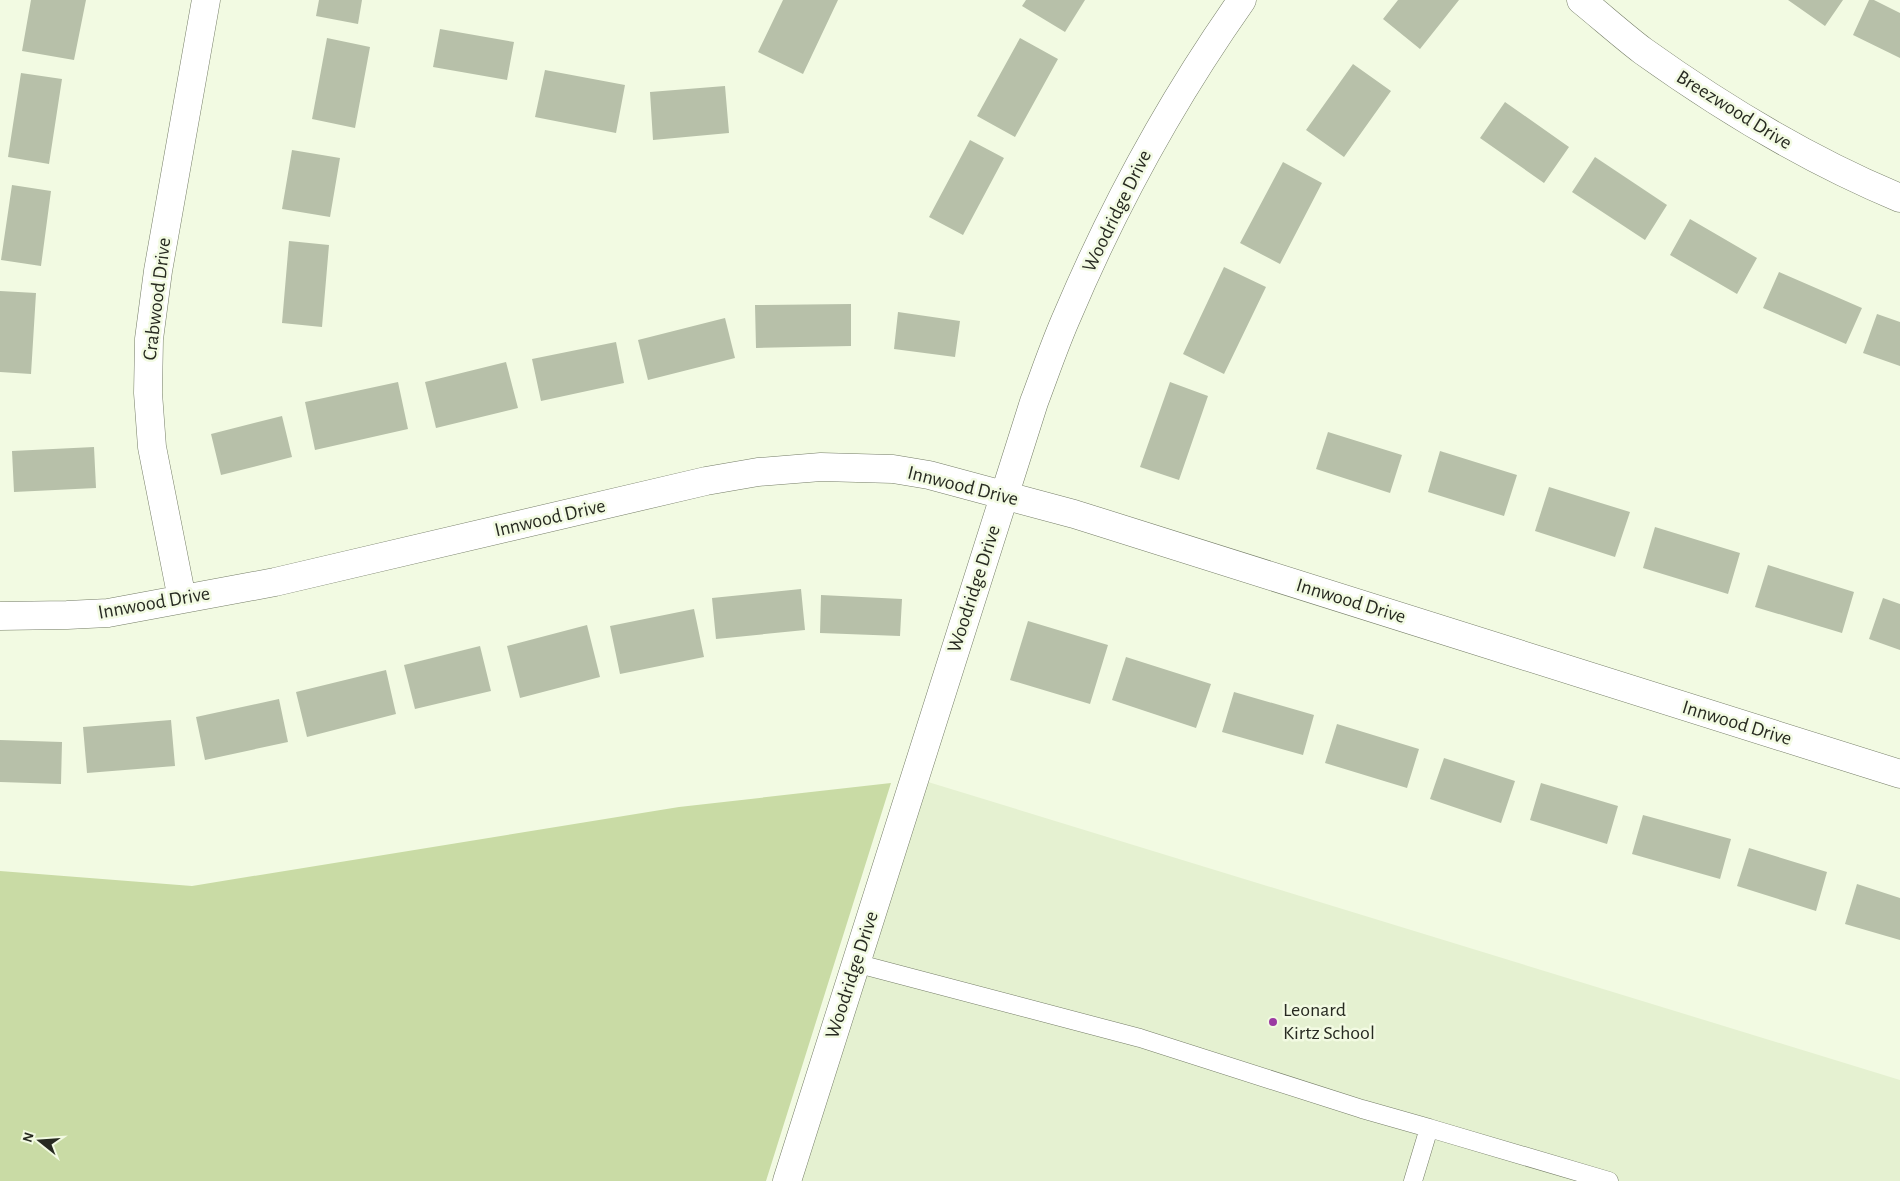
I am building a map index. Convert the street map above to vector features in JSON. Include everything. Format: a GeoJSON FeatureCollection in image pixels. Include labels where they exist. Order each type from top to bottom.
{"type":"FeatureCollection","features":[{"type":"Feature","properties":{"kind":"street","name":"Crabwood Drive"},"geometry":{"type":"LineString","coordinates":[[182,599],[152,447],[148,393],[149,339],[158,271],[206,0]]}},
{"type":"Feature","properties":{"kind":"street","name":"Woodridge Drive"},"geometry":{"type":"LineString","coordinates":[[787,1181],[1034,402],[1068,314],[1114,214],[1161,126],[1209,46],[1242,0]]}},
{"type":"Feature","properties":{"kind":"street","name":"Breezwood Drive"},"geometry":{"type":"LineString","coordinates":[[1581,0],[1642,50],[1751,123],[1808,156],[1900,198]]}},
{"type":"Feature","properties":{"kind":"street","name":"Innwood Drive"},"geometry":{"type":"LineString","coordinates":[[0,616],[108,613],[275,582],[706,481],[758,472],[821,468],[893,469],[929,475],[1074,514],[1900,774]]}},
{"type":"Feature","properties":{"kind":"lane"},"geometry":{"type":"LineString","coordinates":[[855,963],[1140,1038],[1352,1106],[1609,1181]]}},
{"type":"Feature","properties":{"kind":"lane"},"geometry":{"type":"LineString","coordinates":[[1413,1181],[1429,1128]]}},
{"type":"Feature","properties":{"kind":"shaded area","name":"Leonard Kirtz School"},"geometry":{"type":"Polygon","coordinates":[[[915,778],[1900,1080],[1900,1181],[787,1181],[915,778]]]}},
{"type":"Feature","properties":{"kind":"green space"},"geometry":{"type":"Polygon","coordinates":[[[891,783],[766,1181],[0,1181],[0,871],[192,886],[679,807],[891,783]]]}},
{"type":"Feature","properties":{"kind":"building"},"geometry":{"type":"Polygon","coordinates":[[[31,0],[86,0],[74,60],[22,51],[31,0]]]}},
{"type":"Feature","properties":{"kind":"building"},"geometry":{"type":"Polygon","coordinates":[[[319,0],[362,0],[358,24],[316,16],[319,0]]]}},
{"type":"Feature","properties":{"kind":"building"},"geometry":{"type":"Polygon","coordinates":[[[783,0],[838,0],[803,74],[758,52],[783,0]]]}},
{"type":"Feature","properties":{"kind":"building"},"geometry":{"type":"Polygon","coordinates":[[[1026,0],[1085,0],[1065,32],[1022,6],[1026,0]]]}},
{"type":"Feature","properties":{"kind":"building"},"geometry":{"type":"Polygon","coordinates":[[[1398,0],[1459,0],[1420,49],[1383,19],[1398,0]]]}},
{"type":"Feature","properties":{"kind":"building"},"geometry":{"type":"Polygon","coordinates":[[[1788,0],[1843,0],[1825,26],[1788,0]]]}},
{"type":"Feature","properties":{"kind":"building"},"geometry":{"type":"Polygon","coordinates":[[[1869,0],[1874,0],[1900,13],[1900,58],[1853,35],[1869,0]]]}},
{"type":"Feature","properties":{"kind":"building"},"geometry":{"type":"Polygon","coordinates":[[[440,29],[514,42],[507,80],[433,67],[440,29]]]}},
{"type":"Feature","properties":{"kind":"building"},"geometry":{"type":"Polygon","coordinates":[[[327,38],[370,47],[355,128],[312,119],[327,38]]]}},
{"type":"Feature","properties":{"kind":"building"},"geometry":{"type":"Polygon","coordinates":[[[1020,38],[1058,59],[1015,137],[977,116],[1020,38]]]}},
{"type":"Feature","properties":{"kind":"building"},"geometry":{"type":"Polygon","coordinates":[[[1353,64],[1391,91],[1344,157],[1306,130],[1353,64]]]}},
{"type":"Feature","properties":{"kind":"building"},"geometry":{"type":"Polygon","coordinates":[[[545,70],[625,85],[616,133],[535,117],[545,70]]]}},
{"type":"Feature","properties":{"kind":"building"},"geometry":{"type":"Polygon","coordinates":[[[21,73],[62,79],[49,164],[8,157],[21,73]]]}},
{"type":"Feature","properties":{"kind":"building"},"geometry":{"type":"Polygon","coordinates":[[[725,86],[729,133],[653,140],[650,92],[725,86]]]}},
{"type":"Feature","properties":{"kind":"building"},"geometry":{"type":"Polygon","coordinates":[[[1505,102],[1569,147],[1544,183],[1480,138],[1505,102]]]}},
{"type":"Feature","properties":{"kind":"building"},"geometry":{"type":"Polygon","coordinates":[[[970,140],[1004,158],[963,235],[929,217],[970,140]]]}},
{"type":"Feature","properties":{"kind":"building"},"geometry":{"type":"Polygon","coordinates":[[[292,150],[340,158],[330,217],[282,209],[292,150]]]}},
{"type":"Feature","properties":{"kind":"building"},"geometry":{"type":"Polygon","coordinates":[[[1595,157],[1667,205],[1645,240],[1572,192],[1595,157]]]}},
{"type":"Feature","properties":{"kind":"building"},"geometry":{"type":"Polygon","coordinates":[[[1283,162],[1322,183],[1280,264],[1240,243],[1283,162]]]}},
{"type":"Feature","properties":{"kind":"building"},"geometry":{"type":"Polygon","coordinates":[[[12,185],[51,191],[41,266],[1,260],[12,185]]]}},
{"type":"Feature","properties":{"kind":"building"},"geometry":{"type":"Polygon","coordinates":[[[1690,219],[1757,258],[1737,294],[1670,255],[1690,219]]]}},
{"type":"Feature","properties":{"kind":"building"},"geometry":{"type":"Polygon","coordinates":[[[289,241],[329,245],[322,327],[282,323],[289,241]]]}},
{"type":"Feature","properties":{"kind":"building"},"geometry":{"type":"Polygon","coordinates":[[[1224,267],[1266,287],[1224,374],[1183,354],[1224,267]]]}},
{"type":"Feature","properties":{"kind":"building"},"geometry":{"type":"Polygon","coordinates":[[[1779,272],[1862,308],[1846,344],[1763,308],[1779,272]]]}},
{"type":"Feature","properties":{"kind":"building"},"geometry":{"type":"Polygon","coordinates":[[[0,291],[36,293],[31,374],[0,372],[0,291]]]}},
{"type":"Feature","properties":{"kind":"building"},"geometry":{"type":"Polygon","coordinates":[[[851,304],[851,346],[756,348],[755,305],[851,304]]]}},
{"type":"Feature","properties":{"kind":"building"},"geometry":{"type":"Polygon","coordinates":[[[898,312],[960,321],[955,357],[894,349],[898,312]]]}},
{"type":"Feature","properties":{"kind":"building"},"geometry":{"type":"Polygon","coordinates":[[[1877,314],[1900,322],[1900,366],[1863,353],[1877,314]]]}},
{"type":"Feature","properties":{"kind":"building"},"geometry":{"type":"Polygon","coordinates":[[[725,318],[735,358],[648,380],[638,340],[725,318]]]}},
{"type":"Feature","properties":{"kind":"building"},"geometry":{"type":"Polygon","coordinates":[[[616,342],[624,383],[541,401],[532,359],[616,342]]]}},
{"type":"Feature","properties":{"kind":"building"},"geometry":{"type":"Polygon","coordinates":[[[506,362],[518,408],[436,428],[425,382],[506,362]]]}},
{"type":"Feature","properties":{"kind":"building"},"geometry":{"type":"Polygon","coordinates":[[[398,382],[408,429],[315,450],[305,402],[398,382]]]}},
{"type":"Feature","properties":{"kind":"building"},"geometry":{"type":"Polygon","coordinates":[[[1170,382],[1208,396],[1179,480],[1140,467],[1170,382]]]}},
{"type":"Feature","properties":{"kind":"building"},"geometry":{"type":"Polygon","coordinates":[[[282,416],[292,457],[221,475],[211,434],[282,416]]]}},
{"type":"Feature","properties":{"kind":"building"},"geometry":{"type":"Polygon","coordinates":[[[1328,432],[1402,455],[1390,493],[1316,469],[1328,432]]]}},
{"type":"Feature","properties":{"kind":"building"},"geometry":{"type":"Polygon","coordinates":[[[94,447],[96,488],[14,492],[12,451],[94,447]]]}},
{"type":"Feature","properties":{"kind":"building"},"geometry":{"type":"Polygon","coordinates":[[[1440,451],[1517,475],[1504,516],[1428,492],[1440,451]]]}},
{"type":"Feature","properties":{"kind":"building"},"geometry":{"type":"Polygon","coordinates":[[[1549,487],[1630,512],[1615,557],[1535,531],[1549,487]]]}},
{"type":"Feature","properties":{"kind":"building"},"geometry":{"type":"Polygon","coordinates":[[[1655,527],[1740,553],[1728,594],[1643,568],[1655,527]]]}},
{"type":"Feature","properties":{"kind":"building"},"geometry":{"type":"Polygon","coordinates":[[[1768,565],[1854,592],[1842,633],[1755,607],[1768,565]]]}},
{"type":"Feature","properties":{"kind":"building"},"geometry":{"type":"Polygon","coordinates":[[[801,589],[805,630],[716,639],[712,598],[801,589]]]}},
{"type":"Feature","properties":{"kind":"building"},"geometry":{"type":"Polygon","coordinates":[[[821,595],[902,599],[900,636],[820,633],[821,595]]]}},
{"type":"Feature","properties":{"kind":"building"},"geometry":{"type":"Polygon","coordinates":[[[1883,598],[1900,604],[1900,650],[1869,639],[1883,598]]]}},
{"type":"Feature","properties":{"kind":"building"},"geometry":{"type":"Polygon","coordinates":[[[694,609],[704,657],[620,674],[610,626],[694,609]]]}},
{"type":"Feature","properties":{"kind":"building"},"geometry":{"type":"Polygon","coordinates":[[[1028,621],[1108,645],[1090,704],[1010,680],[1028,621]]]}},
{"type":"Feature","properties":{"kind":"building"},"geometry":{"type":"Polygon","coordinates":[[[587,625],[600,677],[520,698],[507,646],[587,625]]]}},
{"type":"Feature","properties":{"kind":"building"},"geometry":{"type":"Polygon","coordinates":[[[480,646],[491,691],[415,709],[404,665],[480,646]]]}},
{"type":"Feature","properties":{"kind":"building"},"geometry":{"type":"Polygon","coordinates":[[[1126,657],[1211,684],[1196,728],[1112,700],[1126,657]]]}},
{"type":"Feature","properties":{"kind":"building"},"geometry":{"type":"Polygon","coordinates":[[[386,670],[396,714],[307,737],[296,692],[386,670]]]}},
{"type":"Feature","properties":{"kind":"building"},"geometry":{"type":"Polygon","coordinates":[[[1234,692],[1314,715],[1303,755],[1222,732],[1234,692]]]}},
{"type":"Feature","properties":{"kind":"building"},"geometry":{"type":"Polygon","coordinates":[[[279,699],[288,742],[205,760],[196,717],[279,699]]]}},
{"type":"Feature","properties":{"kind":"building"},"geometry":{"type":"Polygon","coordinates":[[[171,720],[175,766],[87,773],[83,727],[171,720]]]}},
{"type":"Feature","properties":{"kind":"building"},"geometry":{"type":"Polygon","coordinates":[[[1337,724],[1419,749],[1407,788],[1325,763],[1337,724]]]}},
{"type":"Feature","properties":{"kind":"building"},"geometry":{"type":"Polygon","coordinates":[[[0,740],[62,742],[61,784],[0,782],[0,740]]]}},
{"type":"Feature","properties":{"kind":"building"},"geometry":{"type":"Polygon","coordinates":[[[1444,758],[1515,781],[1501,823],[1430,799],[1444,758]]]}},
{"type":"Feature","properties":{"kind":"building"},"geometry":{"type":"Polygon","coordinates":[[[1541,783],[1618,806],[1607,844],[1530,820],[1541,783]]]}},
{"type":"Feature","properties":{"kind":"building"},"geometry":{"type":"Polygon","coordinates":[[[1643,815],[1731,839],[1720,879],[1632,854],[1643,815]]]}},
{"type":"Feature","properties":{"kind":"building"},"geometry":{"type":"Polygon","coordinates":[[[1749,848],[1827,872],[1816,911],[1737,886],[1749,848]]]}},
{"type":"Feature","properties":{"kind":"building"},"geometry":{"type":"Polygon","coordinates":[[[1857,884],[1900,898],[1900,940],[1845,924],[1857,884]]]}},
{"type":"Feature","properties":{"kind":"place","name":"Leonard Kirtz School"},"geometry":{"type":"Point","coordinates":[1273,1022]}}]}
